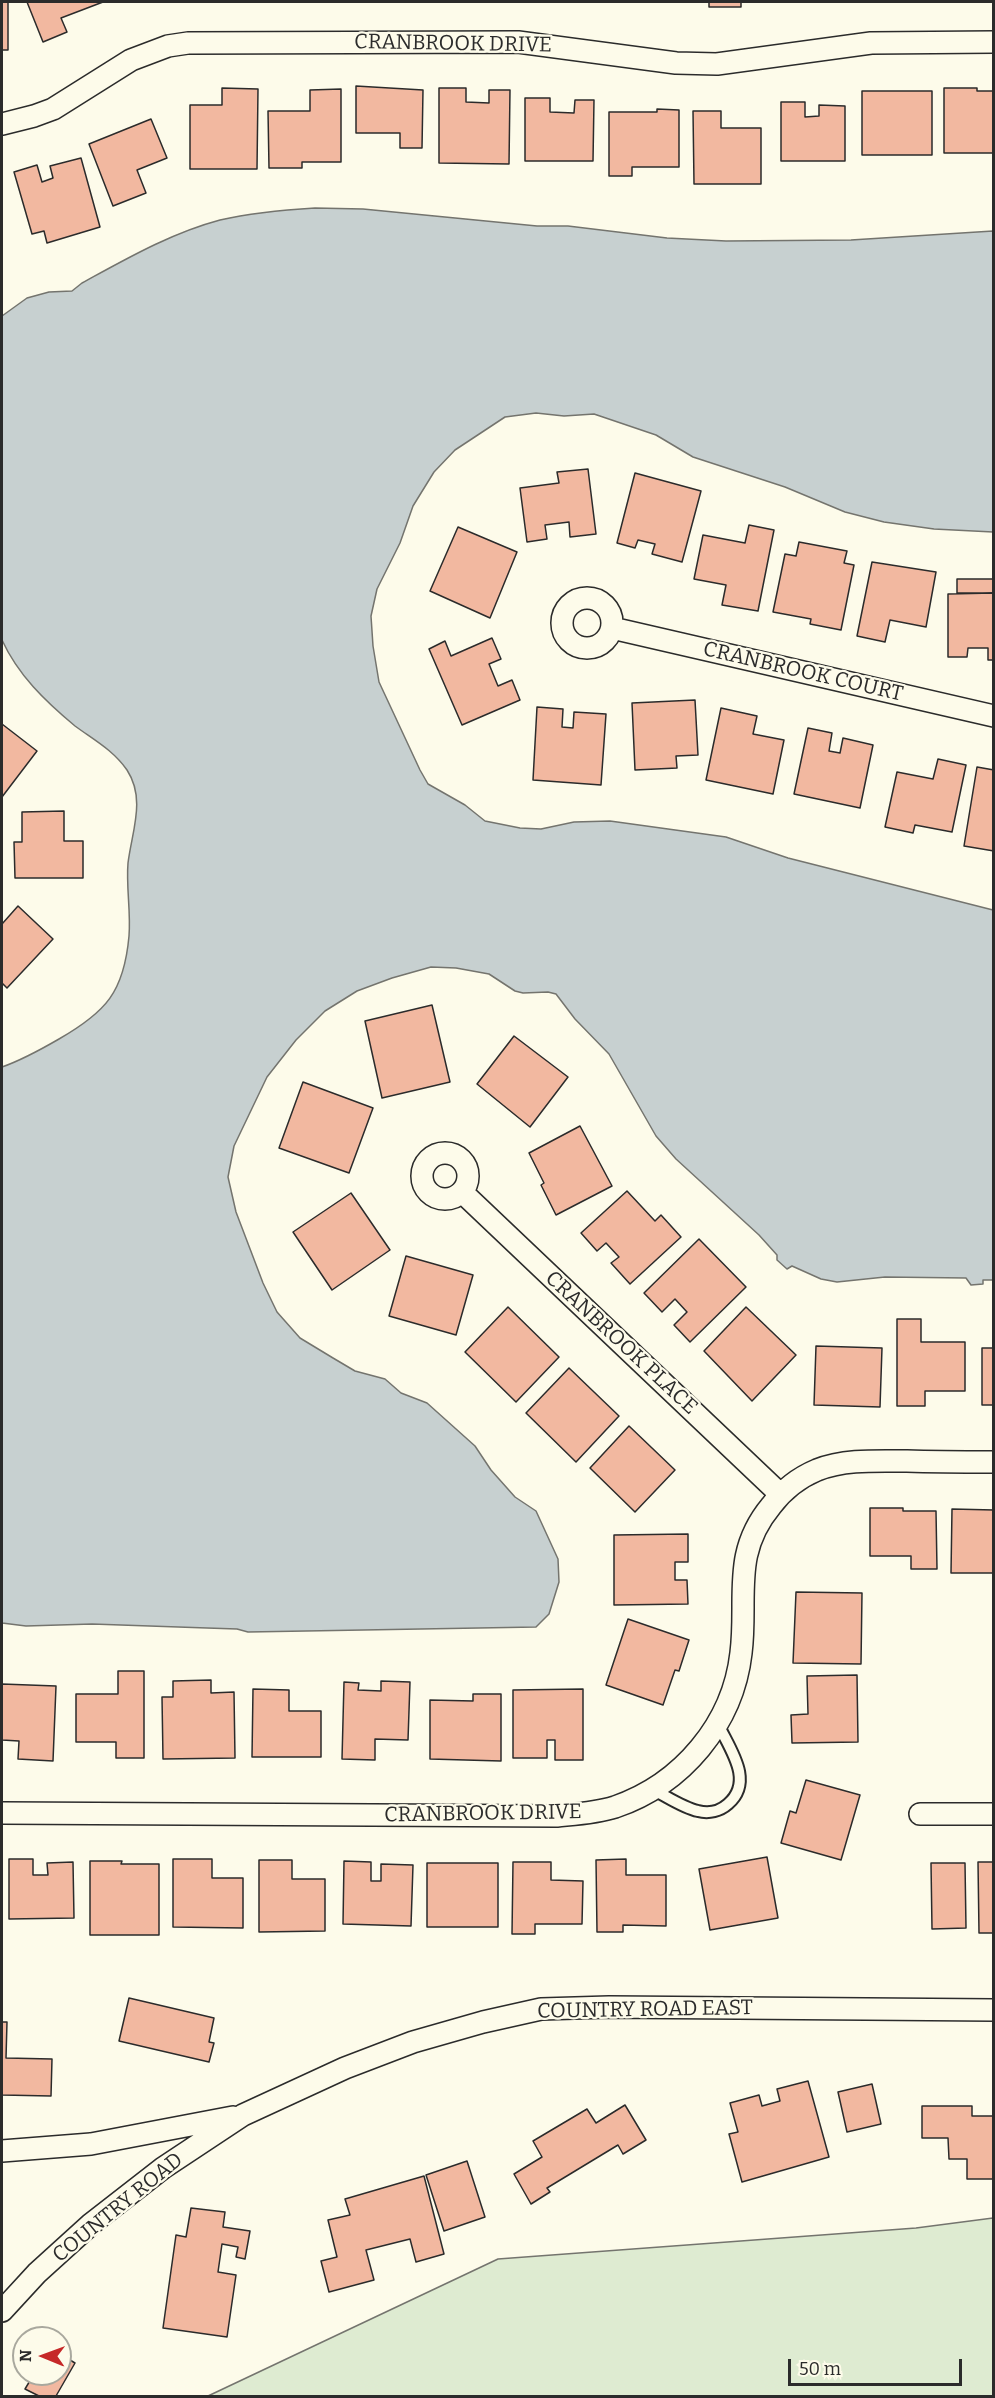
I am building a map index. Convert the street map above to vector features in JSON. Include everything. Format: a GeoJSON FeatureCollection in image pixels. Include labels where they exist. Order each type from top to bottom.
{"type":"FeatureCollection","features":[{"type":"Feature","properties":{"kind":"street","name":"CRANBROOK DRIVE"},"geometry":{"type":"LineString","coordinates":[[2,124],[53,109],[131,60],[159,49],[188,43],[518,42],[676,63],[717,64],[871,43],[993,42]]}},
{"type":"Feature","properties":{"kind":"street","name":"CRANBROOK COURT"},"geometry":{"type":"LineString","coordinates":[[612,628],[993,716]]}},
{"type":"Feature","properties":{"kind":"street","name":"CRANBROOK PLACE"},"geometry":{"type":"LineString","coordinates":[[462,1192],[780,1494]]}},
{"type":"Feature","properties":{"kind":"street","name":"CRANBROOK DRIVE"},"geometry":{"type":"LineString","coordinates":[[2,1813],[557,1816],[596,1812],[615,1807],[664,1782],[687,1763],[717,1724],[730,1695],[741,1653],[742,1585],[746,1552],[758,1522],[780,1494],[802,1478],[832,1465],[864,1461],[993,1462]]}},
{"type":"Feature","properties":{"kind":"street"},"geometry":{"type":"LineString","coordinates":[[920,1814],[993,1814]]}},
{"type":"Feature","properties":{"kind":"street","name":"COUNTRY ROAD EAST"},"geometry":{"type":"LineString","coordinates":[[243,2115],[345,2068],[413,2042],[483,2022],[541,2009],[609,2007],[993,2010]]}},
{"type":"Feature","properties":{"kind":"street"},"geometry":{"type":"LineString","coordinates":[[2,2151],[91,2144],[243,2115]]}},
{"type":"Feature","properties":{"kind":"street","name":"COUNTRY ROAD"},"geometry":{"type":"LineString","coordinates":[[2,2311],[38,2273],[91,2224],[163,2168],[243,2115]]}},
{"type":"Feature","properties":{"kind":"lane"},"geometry":{"type":"LineString","coordinates":[[652,1789],[696,1811],[716,1811],[734,1799],[739,1790],[739,1769],[717,1724]]}},
{"type":"Feature","properties":{"kind":"green space"},"geometry":{"type":"Polygon","coordinates":[[[993,2218],[993,2396],[208,2396],[498,2259],[916,2228],[993,2218]]]}},
{"type":"Feature","properties":{"kind":"shaded area"},"geometry":{"type":"Polygon","coordinates":[[[315,208],[363,209],[537,226],[568,226],[667,238],[726,241],[851,240],[993,231],[993,532],[934,529],[884,522],[845,512],[785,487],[693,457],[656,435],[594,414],[564,416],[536,413],[505,417],[455,450],[434,472],[413,506],[400,543],[377,589],[371,616],[379,682],[420,770],[428,784],[465,805],[485,821],[520,828],[541,829],[574,822],[610,821],[726,837],[788,858],[993,910],[993,1280],[983,1280],[983,1284],[971,1285],[966,1278],[885,1277],[837,1282],[821,1279],[792,1266],[787,1269],[777,1260],[777,1255],[759,1235],[676,1159],[656,1136],[609,1054],[575,1019],[556,994],[515,991],[489,974],[456,968],[431,967],[392,978],[357,991],[325,1011],[296,1040],[267,1077],[234,1146],[228,1177],[236,1212],[263,1283],[277,1312],[300,1338],[355,1371],[385,1379],[401,1393],[427,1403],[475,1446],[491,1470],[515,1497],[536,1511],[558,1559],[559,1582],[549,1614],[536,1627],[248,1632],[237,1629],[92,1624],[26,1626],[2,1623],[2,1067],[31,1055],[75,1029],[100,1009],[117,986],[123,972],[129,936],[128,863],[137,804],[133,781],[122,763],[43,697],[16,665],[2,640],[2,316],[27,298],[49,292],[72,291],[82,283],[132,256],[202,225],[243,215],[315,208]]]}},
{"type":"Feature","properties":{"kind":"building"},"geometry":{"type":"Polygon","coordinates":[[[2,2],[8,2],[8,50],[2,50],[2,2]]]}},
{"type":"Feature","properties":{"kind":"building"},"geometry":{"type":"Polygon","coordinates":[[[27,2],[103,2],[61,18],[67,32],[43,42],[27,2]]]}},
{"type":"Feature","properties":{"kind":"building"},"geometry":{"type":"Polygon","coordinates":[[[709,2],[741,2],[741,7],[709,7],[709,2]]]}},
{"type":"Feature","properties":{"kind":"building"},"geometry":{"type":"Polygon","coordinates":[[[356,86],[423,90],[422,148],[400,148],[400,133],[356,133],[356,86]]]}},
{"type":"Feature","properties":{"kind":"building"},"geometry":{"type":"Polygon","coordinates":[[[222,88],[258,89],[257,169],[190,169],[190,105],[222,105],[222,88]]]}},
{"type":"Feature","properties":{"kind":"building"},"geometry":{"type":"Polygon","coordinates":[[[439,88],[466,88],[466,102],[489,103],[489,90],[510,90],[509,164],[439,163],[439,88]]]}},
{"type":"Feature","properties":{"kind":"building"},"geometry":{"type":"Polygon","coordinates":[[[944,88],[977,88],[977,91],[994,91],[994,153],[944,153],[944,88]]]}},
{"type":"Feature","properties":{"kind":"building"},"geometry":{"type":"Polygon","coordinates":[[[341,89],[341,162],[302,162],[302,168],[269,168],[268,111],[310,111],[310,90],[341,89]]]}},
{"type":"Feature","properties":{"kind":"building"},"geometry":{"type":"Polygon","coordinates":[[[862,91],[932,91],[932,155],[862,155],[862,91]]]}},
{"type":"Feature","properties":{"kind":"building"},"geometry":{"type":"Polygon","coordinates":[[[525,98],[550,98],[550,112],[574,113],[575,100],[594,100],[593,161],[525,161],[525,98]]]}},
{"type":"Feature","properties":{"kind":"building"},"geometry":{"type":"Polygon","coordinates":[[[781,102],[805,102],[805,117],[819,116],[819,105],[845,106],[845,161],[781,161],[781,102]]]}},
{"type":"Feature","properties":{"kind":"building"},"geometry":{"type":"Polygon","coordinates":[[[657,109],[679,110],[679,167],[632,167],[632,176],[609,176],[609,112],[657,112],[657,109]]]}},
{"type":"Feature","properties":{"kind":"building"},"geometry":{"type":"Polygon","coordinates":[[[693,111],[721,111],[721,128],[761,128],[761,184],[694,184],[693,111]]]}},
{"type":"Feature","properties":{"kind":"building"},"geometry":{"type":"Polygon","coordinates":[[[151,119],[167,158],[137,170],[146,193],[113,206],[89,144],[151,119]]]}},
{"type":"Feature","properties":{"kind":"building"},"geometry":{"type":"Polygon","coordinates":[[[81,158],[100,227],[47,243],[44,231],[32,234],[14,172],[37,165],[42,182],[53,178],[50,166],[81,158]]]}},
{"type":"Feature","properties":{"kind":"building"},"geometry":{"type":"Polygon","coordinates":[[[588,469],[596,534],[570,537],[569,522],[545,525],[547,539],[527,542],[520,488],[559,483],[557,472],[588,469]]]}},
{"type":"Feature","properties":{"kind":"building"},"geometry":{"type":"Polygon","coordinates":[[[635,473],[701,491],[682,562],[652,554],[655,544],[638,540],[635,548],[617,543],[635,473]]]}},
{"type":"Feature","properties":{"kind":"building"},"geometry":{"type":"Polygon","coordinates":[[[749,525],[774,530],[758,611],[722,605],[726,585],[694,579],[703,535],[745,543],[749,525]]]}},
{"type":"Feature","properties":{"kind":"building"},"geometry":{"type":"Polygon","coordinates":[[[458,527],[517,552],[490,618],[430,591],[458,527]]]}},
{"type":"Feature","properties":{"kind":"building"},"geometry":{"type":"Polygon","coordinates":[[[799,542],[847,551],[844,563],[854,565],[841,630],[810,624],[811,619],[773,612],[785,554],[796,556],[799,542]]]}},
{"type":"Feature","properties":{"kind":"building"},"geometry":{"type":"Polygon","coordinates":[[[872,562],[936,572],[926,627],[890,620],[885,642],[857,636],[872,562]]]}},
{"type":"Feature","properties":{"kind":"building"},"geometry":{"type":"Polygon","coordinates":[[[957,579],[993,579],[993,593],[957,593],[957,579]]]}},
{"type":"Feature","properties":{"kind":"building"},"geometry":{"type":"Polygon","coordinates":[[[994,593],[994,660],[988,660],[988,648],[968,648],[967,657],[948,657],[948,594],[994,593]]]}},
{"type":"Feature","properties":{"kind":"building"},"geometry":{"type":"Polygon","coordinates":[[[492,638],[501,659],[489,664],[498,686],[512,680],[520,700],[462,725],[429,649],[445,641],[451,656],[492,638]]]}},
{"type":"Feature","properties":{"kind":"building"},"geometry":{"type":"Polygon","coordinates":[[[695,700],[698,755],[676,756],[677,768],[635,770],[632,703],[695,700]]]}},
{"type":"Feature","properties":{"kind":"building"},"geometry":{"type":"Polygon","coordinates":[[[537,707],[563,709],[562,727],[573,728],[574,712],[606,714],[601,785],[533,780],[537,707]]]}},
{"type":"Feature","properties":{"kind":"building"},"geometry":{"type":"Polygon","coordinates":[[[721,708],[757,716],[753,734],[784,740],[773,794],[706,780],[721,708]]]}},
{"type":"Feature","properties":{"kind":"building"},"geometry":{"type":"Polygon","coordinates":[[[2,724],[37,751],[2,797],[2,724]]]}},
{"type":"Feature","properties":{"kind":"building"},"geometry":{"type":"Polygon","coordinates":[[[808,728],[832,733],[829,751],[840,753],[843,738],[873,745],[860,808],[794,794],[808,728]]]}},
{"type":"Feature","properties":{"kind":"building"},"geometry":{"type":"Polygon","coordinates":[[[938,759],[966,765],[952,832],[915,825],[913,833],[885,827],[897,772],[933,779],[938,759]]]}},
{"type":"Feature","properties":{"kind":"building"},"geometry":{"type":"Polygon","coordinates":[[[977,767],[994,770],[994,851],[964,846],[977,767]]]}},
{"type":"Feature","properties":{"kind":"building"},"geometry":{"type":"Polygon","coordinates":[[[64,811],[64,841],[83,841],[83,878],[15,878],[14,842],[22,842],[22,812],[64,811]]]}},
{"type":"Feature","properties":{"kind":"building"},"geometry":{"type":"Polygon","coordinates":[[[18,906],[53,939],[7,988],[2,983],[2,924],[18,906]]]}},
{"type":"Feature","properties":{"kind":"building"},"geometry":{"type":"Polygon","coordinates":[[[432,1005],[450,1082],[382,1098],[365,1021],[432,1005]]]}},
{"type":"Feature","properties":{"kind":"building"},"geometry":{"type":"Polygon","coordinates":[[[514,1036],[568,1077],[530,1127],[477,1084],[514,1036]]]}},
{"type":"Feature","properties":{"kind":"building"},"geometry":{"type":"Polygon","coordinates":[[[303,1082],[373,1108],[349,1173],[279,1148],[303,1082]]]}},
{"type":"Feature","properties":{"kind":"building"},"geometry":{"type":"Polygon","coordinates":[[[580,1126],[612,1186],[556,1215],[529,1153],[580,1126]]]}},
{"type":"Feature","properties":{"kind":"building"},"geometry":{"type":"Polygon","coordinates":[[[627,1191],[655,1221],[661,1215],[681,1237],[630,1284],[611,1263],[619,1257],[606,1243],[597,1251],[581,1233],[627,1191]]]}},
{"type":"Feature","properties":{"kind":"building"},"geometry":{"type":"Polygon","coordinates":[[[351,1193],[390,1250],[332,1290],[293,1232],[351,1193]]]}},
{"type":"Feature","properties":{"kind":"building"},"geometry":{"type":"Polygon","coordinates":[[[699,1239],[746,1287],[690,1342],[674,1325],[687,1312],[675,1299],[662,1312],[644,1293],[699,1239]]]}},
{"type":"Feature","properties":{"kind":"building"},"geometry":{"type":"Polygon","coordinates":[[[406,1256],[473,1275],[456,1335],[389,1316],[406,1256]]]}},
{"type":"Feature","properties":{"kind":"building"},"geometry":{"type":"Polygon","coordinates":[[[508,1307],[559,1357],[516,1402],[465,1352],[508,1307]]]}},
{"type":"Feature","properties":{"kind":"building"},"geometry":{"type":"Polygon","coordinates":[[[746,1307],[796,1355],[752,1401],[704,1351],[746,1307]]]}},
{"type":"Feature","properties":{"kind":"building"},"geometry":{"type":"Polygon","coordinates":[[[897,1319],[921,1319],[921,1342],[965,1342],[965,1391],[925,1391],[925,1406],[897,1406],[897,1319]]]}},
{"type":"Feature","properties":{"kind":"building"},"geometry":{"type":"Polygon","coordinates":[[[816,1346],[882,1348],[880,1407],[814,1405],[816,1346]]]}},
{"type":"Feature","properties":{"kind":"building"},"geometry":{"type":"Polygon","coordinates":[[[982,1348],[994,1348],[994,1405],[982,1405],[982,1348]]]}},
{"type":"Feature","properties":{"kind":"building"},"geometry":{"type":"Polygon","coordinates":[[[569,1368],[619,1416],[576,1462],[526,1413],[569,1368]]]}},
{"type":"Feature","properties":{"kind":"building"},"geometry":{"type":"Polygon","coordinates":[[[629,1426],[675,1470],[635,1512],[590,1468],[629,1426]]]}},
{"type":"Feature","properties":{"kind":"building"},"geometry":{"type":"Polygon","coordinates":[[[870,1508],[936,1511],[937,1569],[911,1569],[911,1556],[870,1556],[870,1508]]]}},
{"type":"Feature","properties":{"kind":"building"},"geometry":{"type":"Polygon","coordinates":[[[952,1509],[994,1510],[994,1573],[951,1573],[952,1509]]]}},
{"type":"Feature","properties":{"kind":"building"},"geometry":{"type":"Polygon","coordinates":[[[688,1534],[688,1562],[675,1562],[675,1580],[687,1580],[688,1604],[614,1605],[614,1535],[688,1534]]]}},
{"type":"Feature","properties":{"kind":"building"},"geometry":{"type":"Polygon","coordinates":[[[796,1592],[862,1593],[861,1664],[793,1663],[796,1592]]]}},
{"type":"Feature","properties":{"kind":"building"},"geometry":{"type":"Polygon","coordinates":[[[628,1619],[689,1640],[679,1671],[675,1670],[663,1705],[606,1685],[628,1619]]]}},
{"type":"Feature","properties":{"kind":"building"},"geometry":{"type":"Polygon","coordinates":[[[118,1671],[144,1671],[144,1758],[116,1758],[116,1742],[76,1742],[76,1694],[118,1694],[118,1671]]]}},
{"type":"Feature","properties":{"kind":"building"},"geometry":{"type":"Polygon","coordinates":[[[857,1675],[858,1742],[792,1743],[791,1715],[808,1714],[807,1676],[857,1675]]]}},
{"type":"Feature","properties":{"kind":"building"},"geometry":{"type":"Polygon","coordinates":[[[211,1680],[211,1693],[234,1692],[235,1758],[163,1759],[162,1697],[173,1697],[173,1681],[211,1680]]]}},
{"type":"Feature","properties":{"kind":"building"},"geometry":{"type":"Polygon","coordinates":[[[381,1681],[410,1682],[408,1740],[375,1739],[375,1760],[342,1759],[344,1682],[359,1683],[358,1690],[381,1691],[381,1681]]]}},
{"type":"Feature","properties":{"kind":"building"},"geometry":{"type":"Polygon","coordinates":[[[2,1684],[56,1686],[53,1761],[18,1759],[19,1741],[2,1740],[2,1684]]]}},
{"type":"Feature","properties":{"kind":"building"},"geometry":{"type":"Polygon","coordinates":[[[253,1689],[289,1690],[289,1711],[321,1711],[321,1757],[252,1757],[253,1689]]]}},
{"type":"Feature","properties":{"kind":"building"},"geometry":{"type":"Polygon","coordinates":[[[583,1689],[583,1760],[555,1760],[555,1740],[547,1740],[547,1758],[513,1758],[513,1690],[583,1689]]]}},
{"type":"Feature","properties":{"kind":"building"},"geometry":{"type":"Polygon","coordinates":[[[473,1694],[501,1694],[501,1761],[430,1759],[430,1700],[473,1701],[473,1694]]]}},
{"type":"Feature","properties":{"kind":"building"},"geometry":{"type":"Polygon","coordinates":[[[806,1780],[860,1795],[841,1860],[781,1843],[790,1811],[796,1813],[806,1780]]]}},
{"type":"Feature","properties":{"kind":"building"},"geometry":{"type":"Polygon","coordinates":[[[767,1857],[778,1918],[710,1930],[699,1869],[767,1857]]]}},
{"type":"Feature","properties":{"kind":"building"},"geometry":{"type":"Polygon","coordinates":[[[9,1859],[33,1859],[33,1875],[48,1875],[47,1863],[73,1862],[74,1918],[9,1919],[9,1859]]]}},
{"type":"Feature","properties":{"kind":"building"},"geometry":{"type":"Polygon","coordinates":[[[173,1859],[212,1859],[212,1878],[243,1878],[243,1928],[173,1927],[173,1859]]]}},
{"type":"Feature","properties":{"kind":"building"},"geometry":{"type":"Polygon","coordinates":[[[626,1859],[626,1875],[666,1875],[666,1926],[623,1925],[623,1932],[597,1932],[596,1860],[626,1859]]]}},
{"type":"Feature","properties":{"kind":"building"},"geometry":{"type":"Polygon","coordinates":[[[259,1860],[292,1860],[292,1879],[325,1879],[325,1931],[259,1932],[259,1860]]]}},
{"type":"Feature","properties":{"kind":"building"},"geometry":{"type":"Polygon","coordinates":[[[90,1861],[159,1864],[159,1935],[90,1935],[90,1861]]]}},
{"type":"Feature","properties":{"kind":"building"},"geometry":{"type":"Polygon","coordinates":[[[344,1861],[371,1862],[371,1881],[381,1881],[381,1864],[413,1865],[411,1926],[343,1924],[344,1861]]]}},
{"type":"Feature","properties":{"kind":"building"},"geometry":{"type":"Polygon","coordinates":[[[513,1862],[551,1862],[551,1880],[583,1881],[582,1924],[535,1924],[535,1934],[512,1934],[513,1862]]]}},
{"type":"Feature","properties":{"kind":"building"},"geometry":{"type":"Polygon","coordinates":[[[978,1862],[994,1862],[994,1933],[979,1933],[978,1862]]]}},
{"type":"Feature","properties":{"kind":"building"},"geometry":{"type":"Polygon","coordinates":[[[427,1863],[498,1863],[498,1927],[427,1927],[427,1863]]]}},
{"type":"Feature","properties":{"kind":"building"},"geometry":{"type":"Polygon","coordinates":[[[931,1863],[965,1863],[966,1928],[932,1929],[931,1863]]]}},
{"type":"Feature","properties":{"kind":"building"},"geometry":{"type":"Polygon","coordinates":[[[129,1998],[214,2018],[209,2042],[214,2043],[209,2062],[119,2041],[129,1998]]]}},
{"type":"Feature","properties":{"kind":"building"},"geometry":{"type":"Polygon","coordinates":[[[2,2022],[7,2022],[6,2058],[52,2059],[51,2096],[2,2095],[2,2022]]]}},
{"type":"Feature","properties":{"kind":"building"},"geometry":{"type":"Polygon","coordinates":[[[808,2081],[829,2157],[742,2182],[729,2134],[738,2132],[730,2103],[759,2095],[762,2106],[780,2101],[777,2089],[808,2081]]]}},
{"type":"Feature","properties":{"kind":"building"},"geometry":{"type":"Polygon","coordinates":[[[872,2084],[881,2124],[847,2132],[838,2092],[872,2084]]]}},
{"type":"Feature","properties":{"kind":"building"},"geometry":{"type":"Polygon","coordinates":[[[625,2105],[646,2140],[623,2154],[618,2145],[547,2188],[550,2192],[531,2204],[514,2174],[542,2157],[533,2141],[587,2109],[596,2123],[625,2105]]]}},
{"type":"Feature","properties":{"kind":"building"},"geometry":{"type":"Polygon","coordinates":[[[922,2106],[972,2106],[972,2116],[994,2116],[994,2179],[967,2179],[967,2159],[949,2159],[948,2138],[922,2138],[922,2106]]]}},
{"type":"Feature","properties":{"kind":"building"},"geometry":{"type":"Polygon","coordinates":[[[467,2161],[485,2217],[444,2231],[426,2175],[467,2161]]]}},
{"type":"Feature","properties":{"kind":"building"},"geometry":{"type":"Polygon","coordinates":[[[424,2176],[444,2254],[416,2262],[410,2239],[366,2250],[374,2280],[329,2292],[321,2261],[337,2257],[328,2220],[350,2215],[345,2199],[424,2176]]]}},
{"type":"Feature","properties":{"kind":"building"},"geometry":{"type":"Polygon","coordinates":[[[191,2208],[225,2212],[223,2227],[250,2231],[245,2259],[236,2257],[238,2247],[222,2244],[218,2272],[236,2275],[227,2337],[163,2328],[176,2235],[186,2237],[191,2208]]]}},
{"type":"Feature","properties":{"kind":"building"},"geometry":{"type":"Polygon","coordinates":[[[27,2386],[62,2386],[56,2396],[39,2396],[25,2389],[27,2386]]]}}]}
